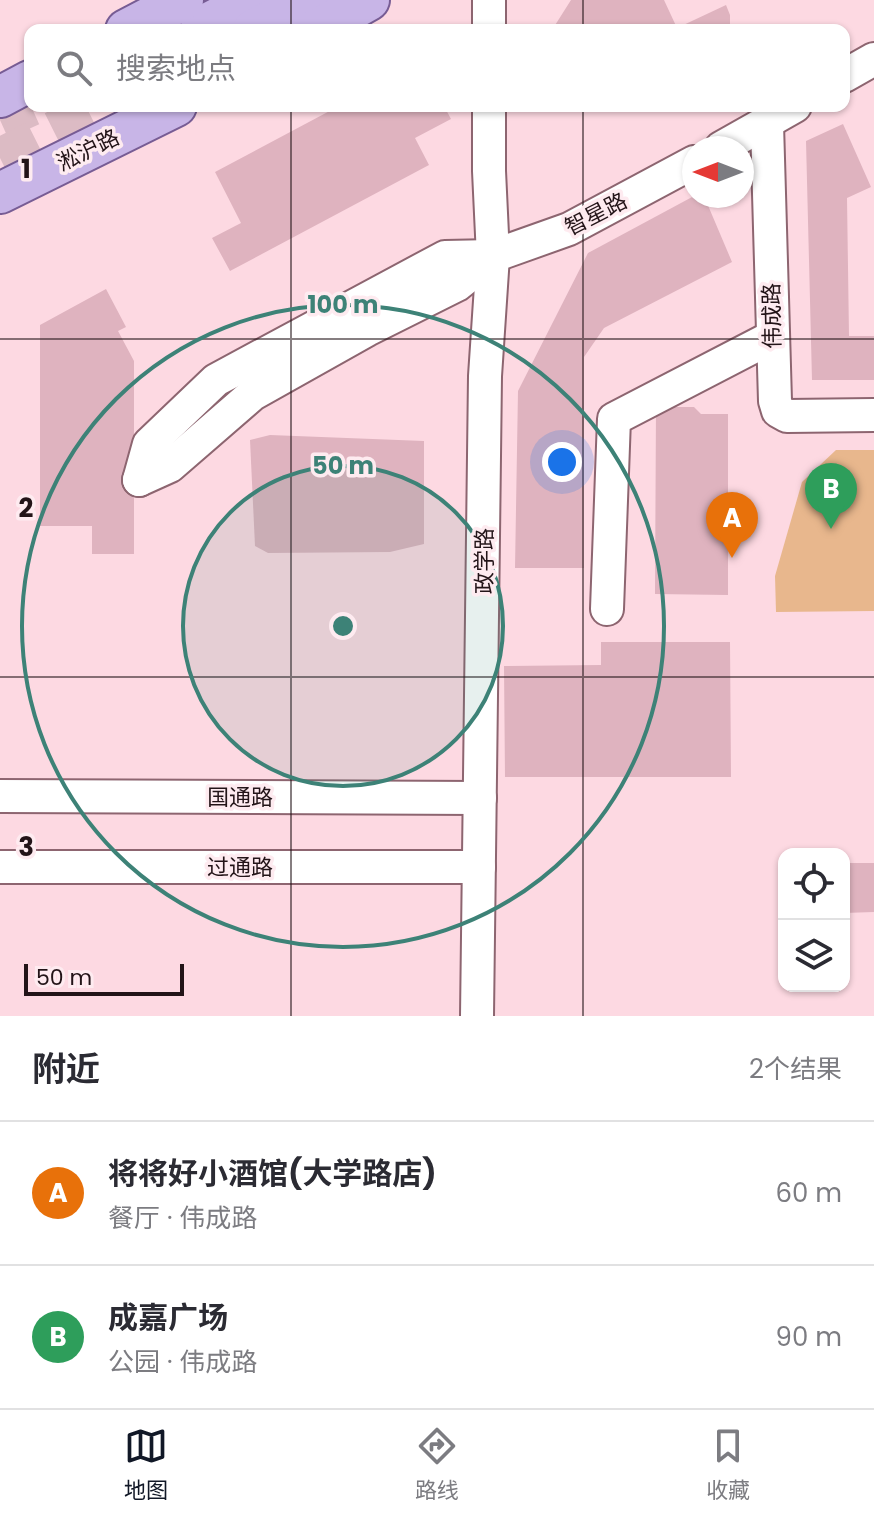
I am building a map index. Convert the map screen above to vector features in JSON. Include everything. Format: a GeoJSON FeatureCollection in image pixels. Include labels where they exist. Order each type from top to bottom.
{"type":"FeatureCollection","features":[{"type":"Feature","properties":{"kind":"main road"},"geometry":{"type":"LineString","coordinates":[[151,24],[253,0]]}},
{"type":"Feature","properties":{"kind":"main road"},"geometry":{"type":"LineString","coordinates":[[264,24],[310,0]]}},
{"type":"Feature","properties":{"kind":"main road"},"geometry":{"type":"LineString","coordinates":[[327,24],[369,0]]}},
{"type":"Feature","properties":{"kind":"main road"},"geometry":{"type":"LineString","coordinates":[[0,97],[24,84]]}},
{"type":"Feature","properties":{"kind":"main road","name":"淞沪路"},"geometry":{"type":"LineString","coordinates":[[0,193],[164,112]]}},
{"type":"Feature","properties":{"kind":"street"},"geometry":{"type":"LineString","coordinates":[[489,0],[489,24]]}},
{"type":"Feature","properties":{"kind":"street"},"geometry":{"type":"LineString","coordinates":[[850,73],[874,59]]}},
{"type":"Feature","properties":{"kind":"street","name":"政学路"},"geometry":{"type":"LineString","coordinates":[[477,1016],[485,376],[493,256],[489,112]]}},
{"type":"Feature","properties":{"kind":"street"},"geometry":{"type":"LineString","coordinates":[[744,136],[786,112]]}},
{"type":"Feature","properties":{"kind":"street","name":"伟成路"},"geometry":{"type":"LineString","coordinates":[[767,124],[772,337],[778,411],[787,416],[874,415]]}},
{"type":"Feature","properties":{"kind":"street","name":"智星路"},"geometry":{"type":"LineString","coordinates":[[493,256],[569,229],[682,168]]}},
{"type":"Feature","properties":{"kind":"street"},"geometry":{"type":"LineString","coordinates":[[493,256],[457,285],[367,330],[253,394],[170,466],[139,480],[149,444],[216,380],[445,257],[493,256]]}},
{"type":"Feature","properties":{"kind":"street"},"geometry":{"type":"LineString","coordinates":[[607,609],[614,419],[772,337]]}},
{"type":"Feature","properties":{"kind":"street","name":"国通路"},"geometry":{"type":"LineString","coordinates":[[0,796],[480,798]]}},
{"type":"Feature","properties":{"kind":"street","name":"过通路"},"geometry":{"type":"LineString","coordinates":[[0,867],[479,867]]}},
{"type":"Feature","properties":{"kind":"shaded area"},"geometry":{"type":"Polygon","coordinates":[[[836,450],[874,450],[874,611],[776,612],[775,576],[802,482],[836,450]]]}},
{"type":"Feature","properties":{"kind":"building"},"geometry":{"type":"Polygon","coordinates":[[[571,0],[664,0],[675,24],[556,24],[571,0]]]}},
{"type":"Feature","properties":{"kind":"building"},"geometry":{"type":"Polygon","coordinates":[[[726,5],[730,24],[686,24],[726,5]]]}},
{"type":"Feature","properties":{"kind":"building"},"geometry":{"type":"Polygon","coordinates":[[[328,112],[447,112],[451,119],[415,138],[429,165],[230,271],[212,238],[241,223],[215,172],[328,112]]]}},
{"type":"Feature","properties":{"kind":"building"},"geometry":{"type":"Polygon","coordinates":[[[843,124],[871,187],[847,198],[849,336],[874,336],[874,380],[812,380],[806,141],[843,124]]]}},
{"type":"Feature","properties":{"kind":"building"},"geometry":{"type":"Polygon","coordinates":[[[682,202],[682,208],[709,208],[732,262],[604,328],[584,357],[584,568],[515,568],[518,391],[588,253],[682,202]]]}},
{"type":"Feature","properties":{"kind":"building"},"geometry":{"type":"Polygon","coordinates":[[[106,289],[126,327],[118,331],[134,361],[134,554],[92,554],[92,526],[40,526],[40,325],[106,289]]]}},
{"type":"Feature","properties":{"kind":"building"},"geometry":{"type":"Polygon","coordinates":[[[656,407],[694,407],[701,414],[728,414],[728,595],[655,594],[656,407]]]}},
{"type":"Feature","properties":{"kind":"building"},"geometry":{"type":"Polygon","coordinates":[[[270,435],[424,441],[424,544],[390,552],[268,553],[255,546],[250,440],[270,435]]]}},
{"type":"Feature","properties":{"kind":"building"},"geometry":{"type":"Polygon","coordinates":[[[601,642],[730,642],[731,777],[505,777],[504,666],[601,665],[601,642]]]}},
{"type":"Feature","properties":{"kind":"building"},"geometry":{"type":"Polygon","coordinates":[[[850,863],[874,863],[874,912],[850,913],[850,863]]]}},
{"type":"Feature","properties":{"kind":"tunnel"},"geometry":{"type":"LineString","coordinates":[[0,120],[24,109]]}},
{"type":"Feature","properties":{"kind":"tunnel"},"geometry":{"type":"LineString","coordinates":[[0,158],[92,112]]}},
{"type":"Feature","properties":{"kind":"place","name":"成嘉广场"},"geometry":{"type":"Point","coordinates":[831,529]}},
{"type":"Feature","properties":{"kind":"place","name":"将将好小酒馆(大学路店)"},"geometry":{"type":"Point","coordinates":[732,558]}}]}
